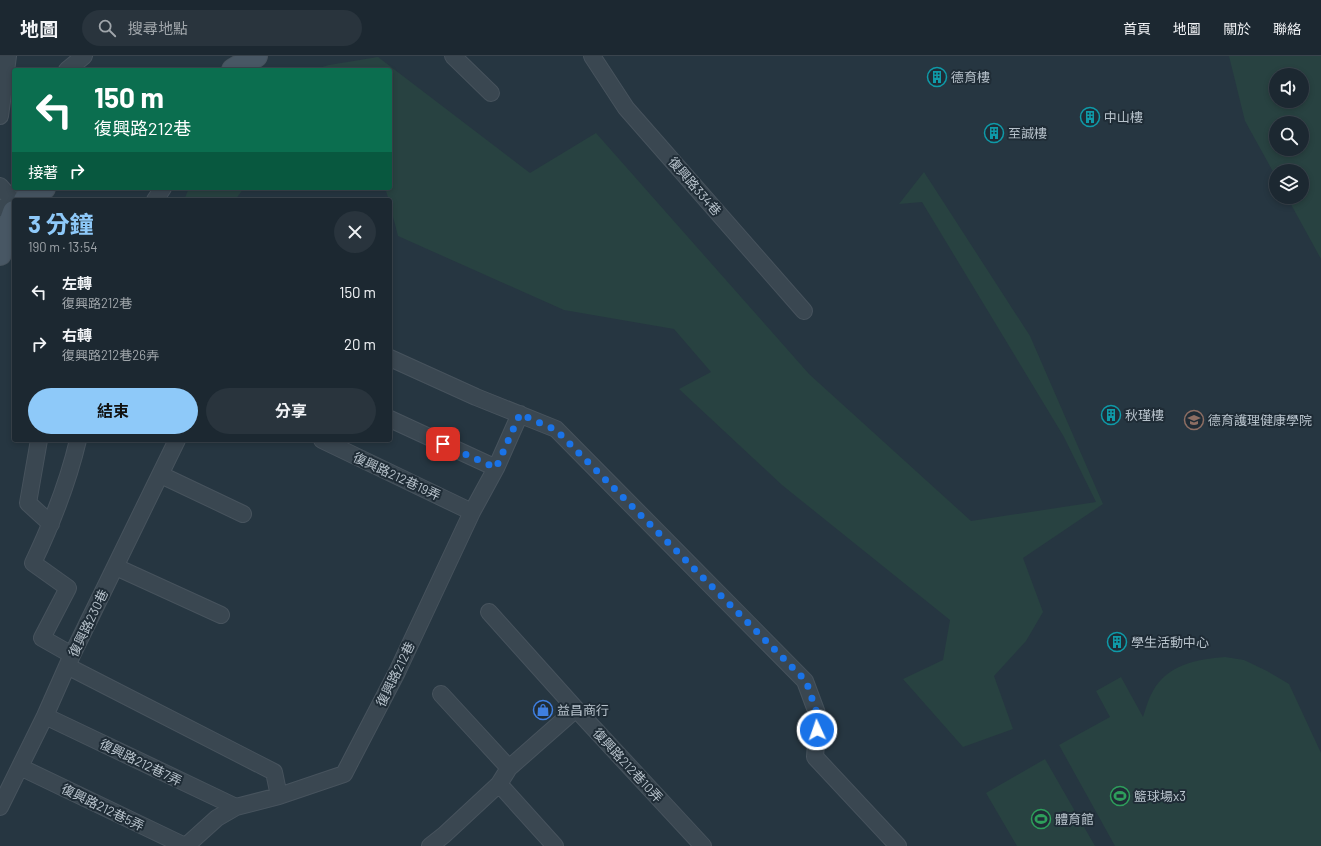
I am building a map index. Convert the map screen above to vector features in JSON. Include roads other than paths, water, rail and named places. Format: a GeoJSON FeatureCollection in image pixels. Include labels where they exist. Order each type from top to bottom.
{"type":"FeatureCollection","features":[{"type":"Feature","properties":{"kind":"street"},"geometry":{"type":"LineString","coordinates":[[0,116],[8,56]]}},
{"type":"Feature","properties":{"kind":"street"},"geometry":{"type":"LineString","coordinates":[[69,68],[84,56]]}},
{"type":"Feature","properties":{"kind":"street"},"geometry":{"type":"LineString","coordinates":[[236,68],[256,56]]}},
{"type":"Feature","properties":{"kind":"street"},"geometry":{"type":"LineString","coordinates":[[453,56],[492,92]]}},
{"type":"Feature","properties":{"kind":"street","name":"復興路334巷"},"geometry":{"type":"LineString","coordinates":[[592,56],[626,108],[804,311]]}},
{"type":"Feature","properties":{"kind":"street"},"geometry":{"type":"LineString","coordinates":[[0,123],[12,114]]}},
{"type":"Feature","properties":{"kind":"street"},"geometry":{"type":"LineString","coordinates":[[0,186],[12,200]]}},
{"type":"Feature","properties":{"kind":"street"},"geometry":{"type":"LineString","coordinates":[[28,198],[41,190]]}},
{"type":"Feature","properties":{"kind":"street"},"geometry":{"type":"LineString","coordinates":[[0,208],[12,206]]}},
{"type":"Feature","properties":{"kind":"street"},"geometry":{"type":"LineString","coordinates":[[0,254],[12,217]]}},
{"type":"Feature","properties":{"kind":"street"},"geometry":{"type":"LineString","coordinates":[[392,359],[476,397],[556,430],[806,681],[818,716],[815,758],[898,846]]}},
{"type":"Feature","properties":{"kind":"street","name":"復興路212巷"},"geometry":{"type":"LineString","coordinates":[[186,846],[217,818],[236,807],[279,796],[344,774],[397,672],[472,512],[496,468],[520,414]]}},
{"type":"Feature","properties":{"kind":"street"},"geometry":{"type":"LineString","coordinates":[[392,420],[496,468]]}},
{"type":"Feature","properties":{"kind":"street"},"geometry":{"type":"LineString","coordinates":[[39,442],[28,503],[51,524]]}},
{"type":"Feature","properties":{"kind":"street"},"geometry":{"type":"LineString","coordinates":[[78,442],[72,467],[51,524],[33,563],[68,588],[42,638],[69,660],[274,772],[279,796]]}},
{"type":"Feature","properties":{"kind":"street","name":"復興路230巷"},"geometry":{"type":"LineString","coordinates":[[0,806],[45,716],[69,660],[176,442]]}},
{"type":"Feature","properties":{"kind":"street","name":"復興路212巷19弄"},"geometry":{"type":"LineString","coordinates":[[326,442],[472,512]]}},
{"type":"Feature","properties":{"kind":"street"},"geometry":{"type":"LineString","coordinates":[[161,474],[243,514]]}},
{"type":"Feature","properties":{"kind":"street"},"geometry":{"type":"LineString","coordinates":[[116,567],[221,615]]}},
{"type":"Feature","properties":{"kind":"street","name":"復興路212巷10弄"},"geometry":{"type":"LineString","coordinates":[[489,612],[576,709],[703,846]]}},
{"type":"Feature","properties":{"kind":"street"},"geometry":{"type":"LineString","coordinates":[[440,694],[509,768]]}},
{"type":"Feature","properties":{"kind":"street"},"geometry":{"type":"LineString","coordinates":[[430,846],[499,784],[509,768],[576,709]]}},
{"type":"Feature","properties":{"kind":"street","name":"復興路212巷7弄"},"geometry":{"type":"LineString","coordinates":[[45,716],[236,807]]}},
{"type":"Feature","properties":{"kind":"street","name":"復興路212巷5弄"},"geometry":{"type":"LineString","coordinates":[[20,767],[186,846]]}},
{"type":"Feature","properties":{"kind":"street"},"geometry":{"type":"LineString","coordinates":[[499,784],[555,846]]}},
{"type":"Feature","properties":{"kind":"place","name":"德育樓"},"geometry":{"type":"Point","coordinates":[937,77]}},
{"type":"Feature","properties":{"kind":"place","name":"中山樓"},"geometry":{"type":"Point","coordinates":[1090,117]}},
{"type":"Feature","properties":{"kind":"place","name":"至誠樓"},"geometry":{"type":"Point","coordinates":[994,133]}},
{"type":"Feature","properties":{"kind":"place","name":"秋瑾樓"},"geometry":{"type":"Point","coordinates":[1111,415]}},
{"type":"Feature","properties":{"kind":"place","name":"德育護理健康學院"},"geometry":{"type":"Point","coordinates":[1194,420]}},
{"type":"Feature","properties":{"kind":"place","name":"學生活動中心"},"geometry":{"type":"Point","coordinates":[1117,642]}},
{"type":"Feature","properties":{"kind":"place","name":"益昌商行"},"geometry":{"type":"Point","coordinates":[543,710]}},
{"type":"Feature","properties":{"kind":"place","name":"籃球場x3"},"geometry":{"type":"Point","coordinates":[1120,796]}},
{"type":"Feature","properties":{"kind":"place","name":"體育館"},"geometry":{"type":"Point","coordinates":[1041,819]}}]}
